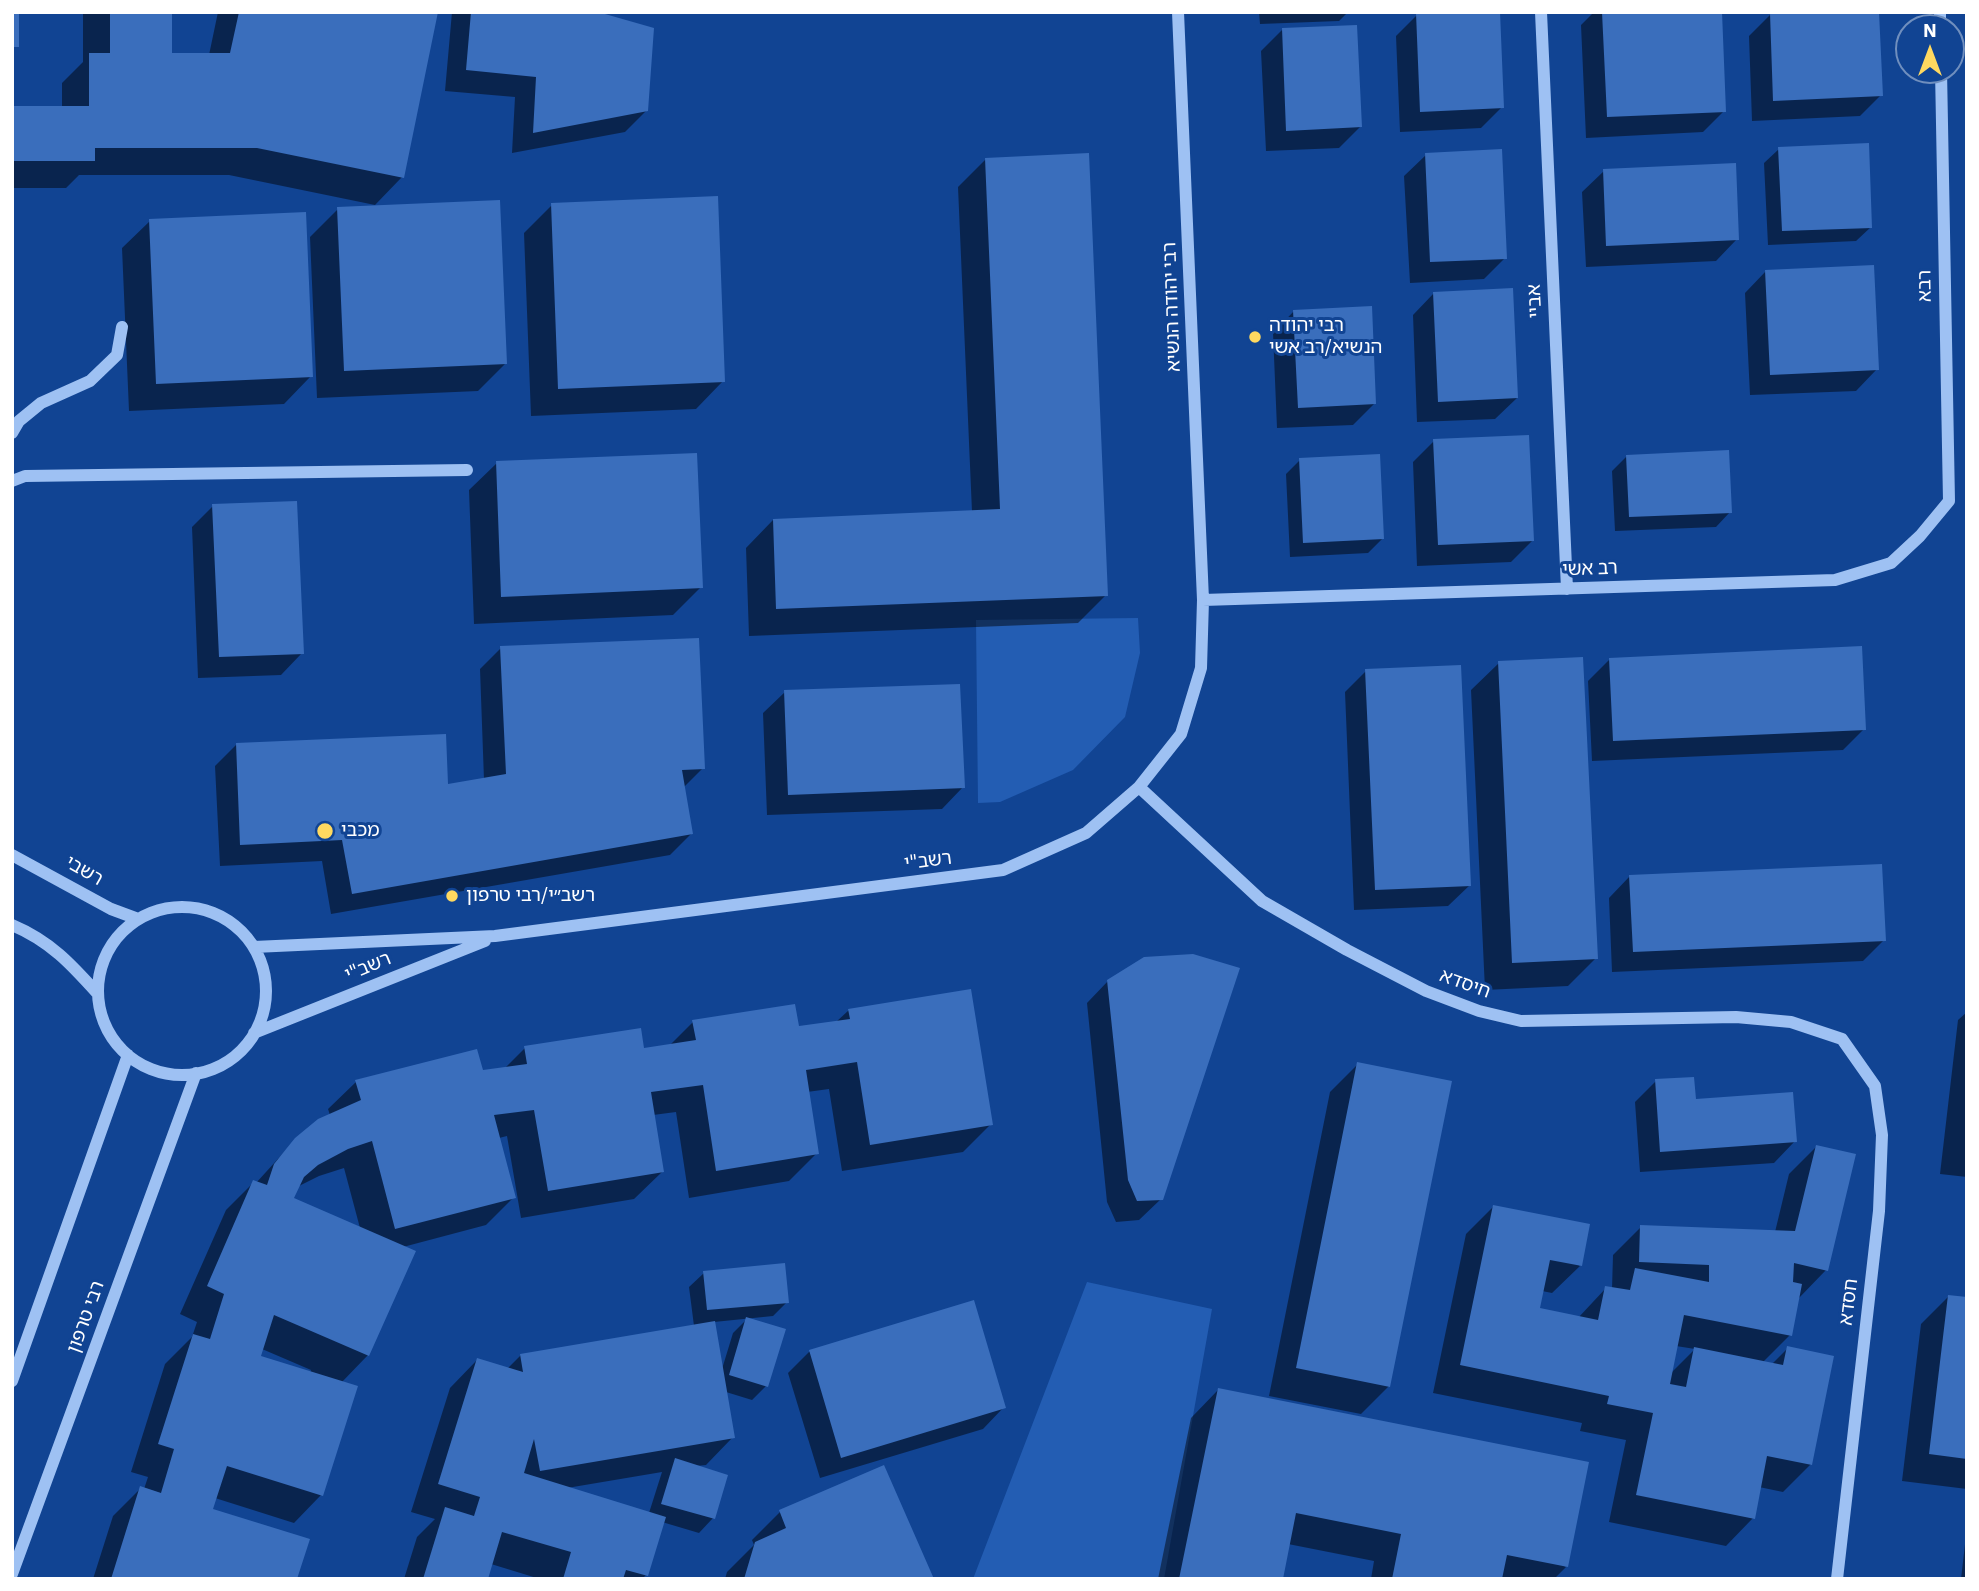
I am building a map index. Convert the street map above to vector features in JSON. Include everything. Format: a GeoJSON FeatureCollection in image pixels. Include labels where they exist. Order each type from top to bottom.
{"type":"FeatureCollection","features":[{"type":"Feature","properties":{"kind":"street","name":"רבי יהודה הנשיא"},"geometry":{"type":"LineString","coordinates":[[1178,12],[1203,600]]}},
{"type":"Feature","properties":{"kind":"street","name":"אביי"},"geometry":{"type":"LineString","coordinates":[[1541,12],[1567,589]]}},
{"type":"Feature","properties":{"kind":"street","name":"רבא"},"geometry":{"type":"LineString","coordinates":[[1941,84],[1949,501]]}},
{"type":"Feature","properties":{"kind":"street"},"geometry":{"type":"LineString","coordinates":[[12,432],[19,421],[41,403],[90,381],[117,355],[122,327]]}},
{"type":"Feature","properties":{"kind":"street"},"geometry":{"type":"LineString","coordinates":[[12,481],[25,476],[467,470]]}},
{"type":"Feature","properties":{"kind":"street","name":"רב אשי"},"geometry":{"type":"LineString","coordinates":[[1203,600],[1835,580],[1891,563],[1920,536],[1949,501]]}},
{"type":"Feature","properties":{"kind":"street","name":"רשב\"י"},"geometry":{"type":"LineString","coordinates":[[254,947],[495,936],[1003,870],[1086,833],[1139,787],[1181,734],[1201,668],[1203,600]]}},
{"type":"Feature","properties":{"kind":"street","name":"חיסדא"},"geometry":{"type":"LineString","coordinates":[[1139,787],[1262,901],[1426,991],[1479,1011],[1521,1021],[1736,1017],[1791,1022],[1842,1039]]}},
{"type":"Feature","properties":{"kind":"street","name":"רשבי"},"geometry":{"type":"LineString","coordinates":[[12,855],[111,909],[138,919]]}},
{"type":"Feature","properties":{"kind":"street"},"geometry":{"type":"LineString","coordinates":[[189,907],[214,913],[237,927],[254,947],[263,968],[266,990],[263,1013],[254,1033],[239,1052],[219,1066],[196,1073],[172,1074],[149,1068],[128,1055],[112,1038],[102,1017],[98,993],[99,972],[106,953],[120,934],[138,919],[163,909],[189,907]]}},
{"type":"Feature","properties":{"kind":"street"},"geometry":{"type":"LineString","coordinates":[[12,925],[63,955],[98,993]]}},
{"type":"Feature","properties":{"kind":"street","name":"רשב\"י"},"geometry":{"type":"LineString","coordinates":[[254,1033],[495,936]]}},
{"type":"Feature","properties":{"kind":"street","name":"חסדא"},"geometry":{"type":"LineString","coordinates":[[1837,1579],[1879,1211],[1882,1135],[1875,1086],[1842,1039]]}},
{"type":"Feature","properties":{"kind":"street"},"geometry":{"type":"LineString","coordinates":[[12,1381],[128,1055]]}},
{"type":"Feature","properties":{"kind":"street","name":"רבי טרפון"},"geometry":{"type":"LineString","coordinates":[[12,1574],[196,1073]]}},
{"type":"Feature","properties":{"kind":"shaded area"},"geometry":{"type":"Polygon","coordinates":[[[1138,618],[1140,653],[1125,717],[1073,770],[1000,802],[978,803],[976,620],[1138,618]]]}},
{"type":"Feature","properties":{"kind":"shaded area"},"geometry":{"type":"Polygon","coordinates":[[[1087,1282],[1212,1309],[1164,1579],[973,1579],[1087,1282]]]}},
{"type":"Feature","properties":{"kind":"building"},"geometry":{"type":"Polygon","coordinates":[[[12,12],[19,12],[19,47],[12,47],[12,12]]]}},
{"type":"Feature","properties":{"kind":"building"},"geometry":{"type":"Polygon","coordinates":[[[110,12],[172,12],[172,53],[230,53],[239,12],[438,12],[404,178],[257,148],[95,148],[95,161],[12,161],[12,106],[89,106],[89,53],[110,53],[110,12]]]}},
{"type":"Feature","properties":{"kind":"building"},"geometry":{"type":"Polygon","coordinates":[[[471,12],[598,12],[654,28],[648,111],[533,133],[536,77],[466,70],[471,12]]]}},
{"type":"Feature","properties":{"kind":"building"},"geometry":{"type":"Polygon","coordinates":[[[1500,12],[1504,108],[1420,112],[1416,13],[1500,12]]]}},
{"type":"Feature","properties":{"kind":"building"},"geometry":{"type":"Polygon","coordinates":[[[1602,12],[1722,12],[1726,112],[1607,117],[1602,12]]]}},
{"type":"Feature","properties":{"kind":"building"},"geometry":{"type":"Polygon","coordinates":[[[1879,12],[1883,96],[1773,101],[1770,13],[1879,12]]]}},
{"type":"Feature","properties":{"kind":"building"},"geometry":{"type":"Polygon","coordinates":[[[1357,25],[1362,127],[1286,131],[1282,28],[1357,25]]]}},
{"type":"Feature","properties":{"kind":"building"},"geometry":{"type":"Polygon","coordinates":[[[1869,143],[1872,228],[1782,231],[1778,147],[1869,143]]]}},
{"type":"Feature","properties":{"kind":"building"},"geometry":{"type":"Polygon","coordinates":[[[1502,149],[1507,259],[1430,262],[1425,153],[1502,149]]]}},
{"type":"Feature","properties":{"kind":"building"},"geometry":{"type":"Polygon","coordinates":[[[1089,153],[1108,596],[776,609],[773,519],[1000,509],[985,158],[1089,153]]]}},
{"type":"Feature","properties":{"kind":"building"},"geometry":{"type":"Polygon","coordinates":[[[1736,163],[1739,240],[1606,246],[1603,169],[1736,163]]]}},
{"type":"Feature","properties":{"kind":"building"},"geometry":{"type":"Polygon","coordinates":[[[718,196],[725,382],[558,389],[551,203],[718,196]]]}},
{"type":"Feature","properties":{"kind":"building"},"geometry":{"type":"Polygon","coordinates":[[[500,200],[507,364],[344,371],[337,207],[500,200]]]}},
{"type":"Feature","properties":{"kind":"building"},"geometry":{"type":"Polygon","coordinates":[[[306,212],[313,377],[156,384],[149,219],[306,212]]]}},
{"type":"Feature","properties":{"kind":"building"},"geometry":{"type":"Polygon","coordinates":[[[1874,265],[1879,370],[1770,375],[1765,270],[1874,265]]]}},
{"type":"Feature","properties":{"kind":"building"},"geometry":{"type":"Polygon","coordinates":[[[1513,288],[1518,398],[1438,402],[1433,292],[1513,288]]]}},
{"type":"Feature","properties":{"kind":"building"},"geometry":{"type":"Polygon","coordinates":[[[1372,306],[1376,404],[1298,408],[1293,310],[1372,306]]]}},
{"type":"Feature","properties":{"kind":"building"},"geometry":{"type":"Polygon","coordinates":[[[1529,435],[1534,541],[1438,545],[1433,439],[1529,435]]]}},
{"type":"Feature","properties":{"kind":"building"},"geometry":{"type":"Polygon","coordinates":[[[1729,450],[1732,513],[1629,517],[1626,455],[1729,450]]]}},
{"type":"Feature","properties":{"kind":"building"},"geometry":{"type":"Polygon","coordinates":[[[697,453],[703,588],[501,597],[496,461],[697,453]]]}},
{"type":"Feature","properties":{"kind":"building"},"geometry":{"type":"Polygon","coordinates":[[[1380,454],[1384,539],[1303,543],[1299,458],[1380,454]]]}},
{"type":"Feature","properties":{"kind":"building"},"geometry":{"type":"Polygon","coordinates":[[[297,501],[304,654],[219,657],[212,504],[297,501]]]}},
{"type":"Feature","properties":{"kind":"building"},"geometry":{"type":"Polygon","coordinates":[[[699,638],[705,769],[682,770],[693,834],[352,894],[342,840],[240,845],[236,743],[446,734],[448,784],[506,774],[500,646],[699,638]]]}},
{"type":"Feature","properties":{"kind":"building"},"geometry":{"type":"Polygon","coordinates":[[[1862,646],[1866,730],[1613,741],[1609,658],[1862,646]]]}},
{"type":"Feature","properties":{"kind":"building"},"geometry":{"type":"Polygon","coordinates":[[[1583,657],[1598,959],[1512,963],[1498,661],[1583,657]]]}},
{"type":"Feature","properties":{"kind":"building"},"geometry":{"type":"Polygon","coordinates":[[[1461,665],[1471,886],[1375,890],[1365,669],[1461,665]]]}},
{"type":"Feature","properties":{"kind":"building"},"geometry":{"type":"Polygon","coordinates":[[[960,684],[965,788],[788,795],[784,690],[960,684]]]}},
{"type":"Feature","properties":{"kind":"building"},"geometry":{"type":"Polygon","coordinates":[[[1882,864],[1886,941],[1633,952],[1629,875],[1882,864]]]}},
{"type":"Feature","properties":{"kind":"building"},"geometry":{"type":"Polygon","coordinates":[[[1193,954],[1240,968],[1163,1200],[1137,1201],[1128,1180],[1107,980],[1144,957],[1193,954]]]}},
{"type":"Feature","properties":{"kind":"building"},"geometry":{"type":"Polygon","coordinates":[[[971,989],[993,1125],[870,1145],[857,1062],[806,1070],[819,1154],[716,1171],[703,1085],[651,1092],[664,1172],[548,1191],[534,1110],[494,1115],[516,1198],[395,1229],[372,1141],[348,1149],[318,1165],[304,1177],[294,1198],[416,1251],[369,1356],[274,1315],[261,1356],[358,1386],[323,1496],[227,1466],[213,1509],[310,1539],[297,1579],[111,1579],[140,1486],[161,1493],[174,1449],[158,1444],[193,1334],[210,1339],[224,1294],[207,1286],[253,1180],[267,1185],[274,1164],[295,1138],[318,1119],[361,1100],[355,1080],[477,1049],[483,1070],[527,1064],[524,1046],[641,1028],[644,1048],[696,1040],[692,1020],[795,1004],[799,1026],[850,1019],[848,1009],[971,989]]]}},
{"type":"Feature","properties":{"kind":"building"},"geometry":{"type":"Polygon","coordinates":[[[1357,1062],[1452,1081],[1390,1387],[1296,1368],[1357,1062]]]}},
{"type":"Feature","properties":{"kind":"building"},"geometry":{"type":"Polygon","coordinates":[[[1694,1077],[1696,1099],[1793,1092],[1797,1142],[1660,1152],[1655,1079],[1694,1077]]]}},
{"type":"Feature","properties":{"kind":"building"},"geometry":{"type":"Polygon","coordinates":[[[1816,1145],[1856,1154],[1828,1271],[1794,1263],[1793,1282],[1802,1284],[1792,1336],[1684,1315],[1670,1384],[1686,1387],[1694,1347],[1783,1365],[1787,1346],[1834,1356],[1812,1465],[1767,1456],[1755,1519],[1636,1495],[1653,1413],[1607,1404],[1609,1396],[1460,1365],[1493,1205],[1590,1224],[1582,1266],[1550,1260],[1540,1308],[1598,1320],[1605,1286],[1630,1290],[1635,1268],[1709,1282],[1709,1265],[1639,1262],[1640,1225],[1795,1231],[1816,1145]]]}},
{"type":"Feature","properties":{"kind":"building"},"geometry":{"type":"Polygon","coordinates":[[[785,1263],[789,1303],[707,1310],[703,1271],[785,1263]]]}},
{"type":"Feature","properties":{"kind":"building"},"geometry":{"type":"Polygon","coordinates":[[[1948,1295],[1967,1297],[1967,1459],[1929,1454],[1948,1295]]]}},
{"type":"Feature","properties":{"kind":"building"},"geometry":{"type":"Polygon","coordinates":[[[974,1300],[1006,1408],[841,1458],[809,1350],[974,1300]]]}},
{"type":"Feature","properties":{"kind":"building"},"geometry":{"type":"Polygon","coordinates":[[[746,1317],[786,1329],[768,1387],[729,1375],[746,1317]]]}},
{"type":"Feature","properties":{"kind":"building"},"geometry":{"type":"Polygon","coordinates":[[[715,1321],[735,1438],[540,1471],[534,1439],[524,1473],[666,1517],[648,1576],[626,1570],[623,1579],[563,1579],[571,1552],[502,1532],[488,1579],[423,1579],[445,1507],[474,1516],[480,1497],[438,1484],[477,1358],[523,1372],[520,1354],[715,1321]]]}},
{"type":"Feature","properties":{"kind":"building"},"geometry":{"type":"Polygon","coordinates":[[[1218,1388],[1589,1462],[1568,1567],[1507,1555],[1502,1579],[1392,1579],[1401,1534],[1296,1513],[1283,1579],[1179,1579],[1218,1388]]]}},
{"type":"Feature","properties":{"kind":"building"},"geometry":{"type":"Polygon","coordinates":[[[675,1458],[728,1475],[715,1519],[661,1504],[675,1458]]]}},
{"type":"Feature","properties":{"kind":"building"},"geometry":{"type":"Polygon","coordinates":[[[884,1465],[934,1579],[744,1579],[755,1542],[786,1528],[779,1510],[884,1465]]]}},
{"type":"Feature","properties":{"kind":"place","name":"רבי יהודה הנשיא/רב אשי"},"geometry":{"type":"Point","coordinates":[1255,337]}},
{"type":"Feature","properties":{"kind":"place","name":"מכבי"},"geometry":{"type":"Point","coordinates":[325,831]}},
{"type":"Feature","properties":{"kind":"place","name":"רשב״י/רבי טרפון"},"geometry":{"type":"Point","coordinates":[452,896]}}]}
